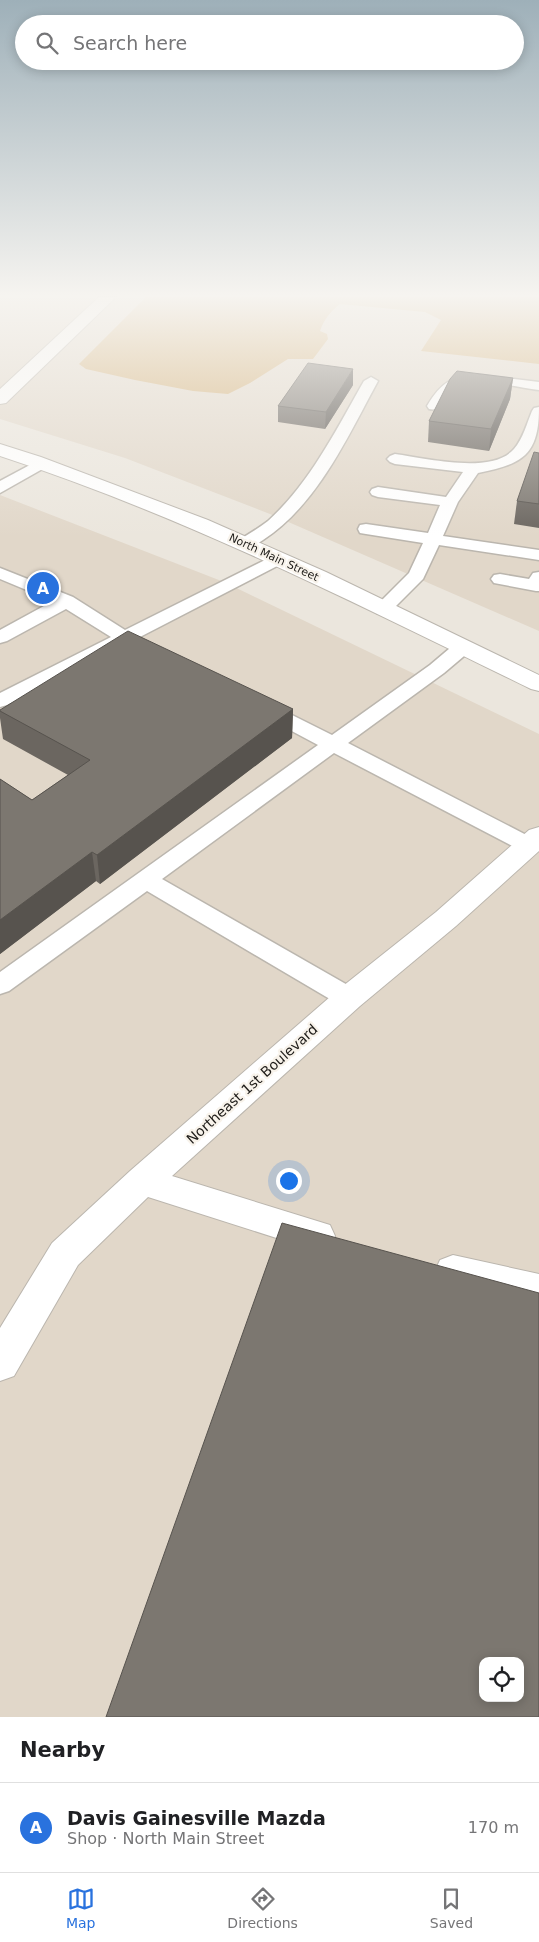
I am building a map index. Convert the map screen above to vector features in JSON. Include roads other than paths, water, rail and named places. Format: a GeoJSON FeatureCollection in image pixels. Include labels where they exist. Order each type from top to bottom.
{"type":"FeatureCollection","features":[{"type":"Feature","properties":{"kind":"street"},"geometry":{"type":"LineString","coordinates":[[0,399],[23,377]]}},
{"type":"Feature","properties":{"kind":"street","name":"North Main Street"},"geometry":{"type":"LineString","coordinates":[[0,450],[201,524],[539,684]]}},
{"type":"Feature","properties":{"kind":"street","name":"Northeast 1st Boulevard"},"geometry":{"type":"LineString","coordinates":[[0,1363],[65,1254],[142,1181],[349,998],[446,919],[534,840]]}},
{"type":"Feature","properties":{"kind":"street"},"geometry":{"type":"LineString","coordinates":[[142,1181],[347,1246]]}},
{"type":"Feature","properties":{"kind":"street"},"geometry":{"type":"LineString","coordinates":[[423,1264],[539,1291]]}},
{"type":"Feature","properties":{"kind":"lane"},"geometry":{"type":"LineString","coordinates":[[434,406],[442,392],[453,384],[469,380],[539,386]]}},
{"type":"Feature","properties":{"kind":"lane"},"geometry":{"type":"LineString","coordinates":[[245,544],[275,524],[296,502],[318,473],[371,381]]}},
{"type":"Feature","properties":{"kind":"lane"},"geometry":{"type":"LineString","coordinates":[[395,459],[473,470],[510,462],[521,453],[539,411]]}},
{"type":"Feature","properties":{"kind":"lane"},"geometry":{"type":"LineString","coordinates":[[0,488],[41,464]]}},
{"type":"Feature","properties":{"kind":"lane"},"geometry":{"type":"LineString","coordinates":[[383,609],[418,575],[435,540],[450,502],[473,470]]}},
{"type":"Feature","properties":{"kind":"lane"},"geometry":{"type":"LineString","coordinates":[[378,492],[450,502]]}},
{"type":"Feature","properties":{"kind":"lane"},"geometry":{"type":"LineString","coordinates":[[366,529],[539,555]]}},
{"type":"Feature","properties":{"kind":"lane"},"geometry":{"type":"LineString","coordinates":[[0,701],[277,559]]}},
{"type":"Feature","properties":{"kind":"lane"},"geometry":{"type":"LineString","coordinates":[[0,573],[67,601],[124,638],[159,656]]}},
{"type":"Feature","properties":{"kind":"lane"},"geometry":{"type":"LineString","coordinates":[[500,579],[536,586],[539,577]]}},
{"type":"Feature","properties":{"kind":"lane"},"geometry":{"type":"LineString","coordinates":[[0,637],[67,601]]}},
{"type":"Feature","properties":{"kind":"lane"},"geometry":{"type":"LineString","coordinates":[[0,985],[437,669],[463,647]]}},
{"type":"Feature","properties":{"kind":"lane"},"geometry":{"type":"LineString","coordinates":[[246,699],[534,840]]}},
{"type":"Feature","properties":{"kind":"lane"},"geometry":{"type":"LineString","coordinates":[[146,880],[349,998]]}},
{"type":"Feature","properties":{"kind":"place","name":"Davis Gainesville Mazda"},"geometry":{"type":"Point","coordinates":[43,588]}}]}
